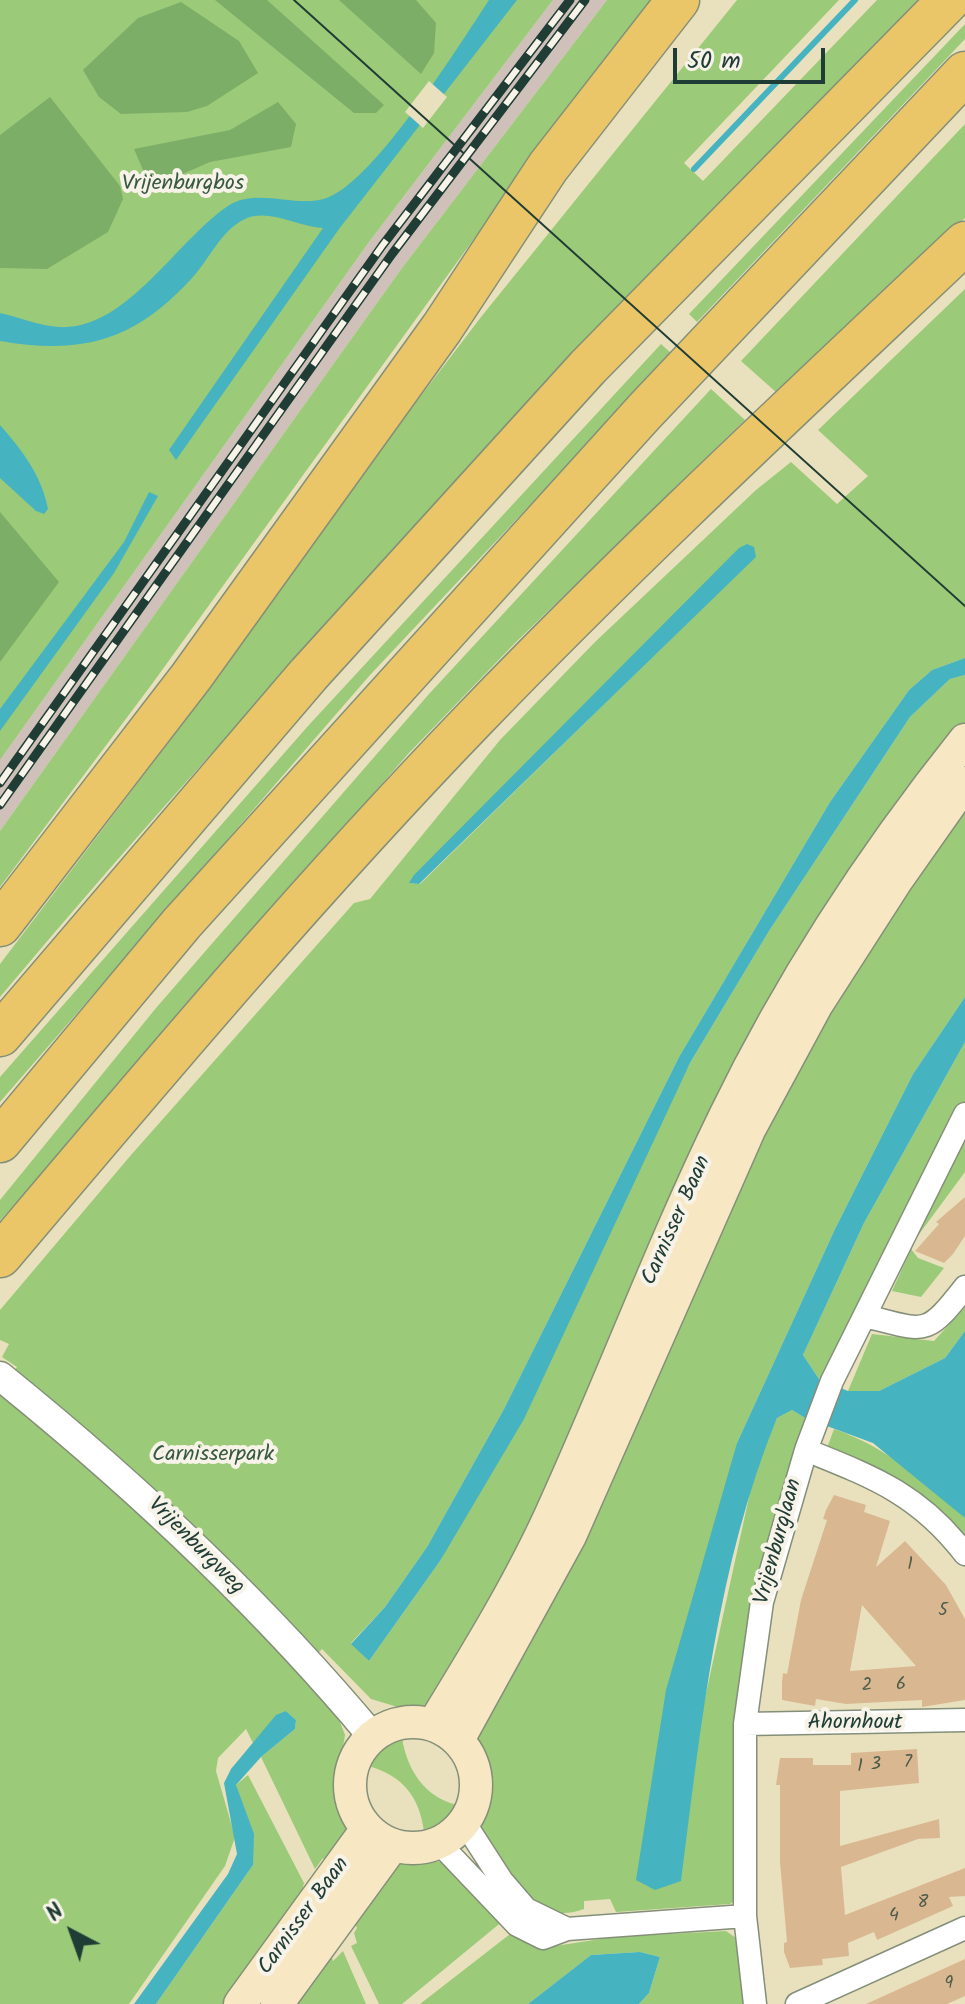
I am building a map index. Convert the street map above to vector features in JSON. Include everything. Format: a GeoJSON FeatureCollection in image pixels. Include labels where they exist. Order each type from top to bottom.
{"type":"FeatureCollection","features":[{"type":"Feature","properties":{"kind":"highway"},"geometry":{"type":"LineString","coordinates":[[0,925],[183,689],[442,328],[548,167],[678,0]]}},
{"type":"Feature","properties":{"kind":"highway"},"geometry":{"type":"LineString","coordinates":[[442,328],[706,0]]}},
{"type":"Feature","properties":{"kind":"highway"},"geometry":{"type":"LineString","coordinates":[[0,1035],[309,674],[588,367],[949,0]]}},
{"type":"Feature","properties":{"kind":"highway"},"geometry":{"type":"LineString","coordinates":[[0,1141],[213,888],[645,411],[965,73]]}},
{"type":"Feature","properties":{"kind":"highway"},"geometry":{"type":"LineString","coordinates":[[0,1256],[282,929],[474,719],[784,413],[965,243]]}},
{"type":"Feature","properties":{"kind":"main road","name":"Carnisser Baan"},"geometry":{"type":"LineString","coordinates":[[446,1733],[506,1601],[555,1506],[733,1101],[793,991],[865,878],[965,740]]}},
{"type":"Feature","properties":{"kind":"main road","name":"Carnisser Baan"},"geometry":{"type":"LineString","coordinates":[[446,1733],[570,1536],[757,1116],[817,1004],[896,881],[965,783]]}},
{"type":"Feature","properties":{"kind":"main road"},"geometry":{"type":"LineString","coordinates":[[408,1722],[446,1733],[467,1752],[476,1780],[471,1810],[464,1822],[439,1843],[416,1848],[380,1837],[352,1803],[350,1774],[355,1760],[372,1736],[408,1722]]}},
{"type":"Feature","properties":{"kind":"main road","name":"Carnisser Baan"},"geometry":{"type":"LineString","coordinates":[[240,2004],[380,1837]]}},
{"type":"Feature","properties":{"kind":"main road","name":"Carnisser Baan"},"geometry":{"type":"LineString","coordinates":[[277,2004],[380,1837]]}},
{"type":"Feature","properties":{"kind":"street","name":"Vrijenburglaan"},"geometry":{"type":"LineString","coordinates":[[755,2004],[745,1916],[745,1724],[762,1602],[806,1450],[832,1381],[965,1114]]}},
{"type":"Feature","properties":{"kind":"street"},"geometry":{"type":"LineString","coordinates":[[865,1316],[917,1329],[929,1327],[965,1287]]}},
{"type":"Feature","properties":{"kind":"street","name":"Vrijenburgweg"},"geometry":{"type":"LineString","coordinates":[[0,1376],[179,1529],[332,1687],[372,1736]]}},
{"type":"Feature","properties":{"kind":"street"},"geometry":{"type":"LineString","coordinates":[[806,1450],[882,1480],[921,1507],[965,1554]]}},
{"type":"Feature","properties":{"kind":"street","name":"Ahornhout"},"geometry":{"type":"LineString","coordinates":[[745,1724],[965,1720]]}},
{"type":"Feature","properties":{"kind":"street"},"geometry":{"type":"LineString","coordinates":[[464,1822],[502,1881],[526,1909],[567,1929]]}},
{"type":"Feature","properties":{"kind":"street"},"geometry":{"type":"LineString","coordinates":[[439,1843],[517,1925],[543,1938],[567,1929],[745,1916]]}},
{"type":"Feature","properties":{"kind":"street"},"geometry":{"type":"LineString","coordinates":[[797,2004],[965,1928]]}},
{"type":"Feature","properties":{"kind":"shaded area"},"geometry":{"type":"Polygon","coordinates":[[[553,0],[607,0],[402,268],[0,831],[0,760],[369,242],[553,0]]]}},
{"type":"Feature","properties":{"kind":"green space","name":"Vrijenburgbos"},"geometry":{"type":"Polygon","coordinates":[[[0,0],[553,0],[369,242],[0,760],[0,0]]]}},
{"type":"Feature","properties":{"kind":"green space"},"geometry":{"type":"Polygon","coordinates":[[[215,0],[267,0],[384,105],[376,113],[354,113],[215,0]]]}},
{"type":"Feature","properties":{"kind":"green space"},"geometry":{"type":"Polygon","coordinates":[[[339,0],[416,0],[436,23],[434,53],[421,74],[339,0]]]}},
{"type":"Feature","properties":{"kind":"green space"},"geometry":{"type":"Polygon","coordinates":[[[607,0],[660,0],[502,200],[152,684],[0,887],[0,831],[402,268],[607,0]]]}},
{"type":"Feature","properties":{"kind":"green space"},"geometry":{"type":"Polygon","coordinates":[[[737,0],[839,0],[684,163],[703,181],[877,0],[922,0],[337,615],[110,868],[0,997],[0,964],[185,721],[346,494],[481,317],[737,0]]]}},
{"type":"Feature","properties":{"kind":"green space"},"geometry":{"type":"Polygon","coordinates":[[[181,2],[239,41],[258,73],[207,106],[187,112],[121,114],[99,97],[83,70],[138,18],[181,2]]]}},
{"type":"Feature","properties":{"kind":"green space"},"geometry":{"type":"Polygon","coordinates":[[[965,24],[965,39],[697,322],[689,314],[965,24]]]}},
{"type":"Feature","properties":{"kind":"green space"},"geometry":{"type":"Polygon","coordinates":[[[50,97],[120,186],[123,199],[108,232],[47,269],[0,268],[0,135],[50,97]]]}},
{"type":"Feature","properties":{"kind":"green space"},"geometry":{"type":"Polygon","coordinates":[[[278,102],[296,124],[291,147],[210,162],[169,180],[154,181],[143,170],[134,149],[230,130],[278,102]]]}},
{"type":"Feature","properties":{"kind":"green space"},"geometry":{"type":"Polygon","coordinates":[[[965,124],[965,218],[777,393],[741,361],[965,124]]]}},
{"type":"Feature","properties":{"kind":"green space","name":"Carnisserpark"},"geometry":{"type":"Polygon","coordinates":[[[965,289],[965,658],[932,670],[909,690],[830,802],[679,1057],[504,1409],[427,1547],[385,1607],[351,1643],[369,1661],[440,1561],[690,1063],[769,931],[910,717],[950,679],[965,675],[965,739],[433,1704],[401,1708],[371,1699],[322,1649],[301,1672],[340,1722],[345,1735],[337,1784],[347,1833],[330,1873],[323,1858],[315,1869],[261,1757],[295,1729],[296,1720],[286,1711],[253,1743],[246,1729],[218,1758],[216,1771],[235,1837],[225,1866],[129,2004],[0,2004],[0,1388],[17,1367],[2,1357],[9,1344],[0,1340],[0,1310],[131,1155],[354,903],[370,899],[500,740],[595,642],[756,490],[791,462],[837,504],[868,476],[818,430],[965,289]],[[756,556],[410,883],[420,884],[756,556]]]}},
{"type":"Feature","properties":{"kind":"green space"},"geometry":{"type":"Polygon","coordinates":[[[661,344],[672,354],[370,675],[0,1102],[0,1077],[308,726],[661,344]]]}},
{"type":"Feature","properties":{"kind":"green space"},"geometry":{"type":"Polygon","coordinates":[[[711,389],[745,420],[514,644],[408,754],[0,1221],[0,1200],[156,1008],[429,694],[711,389]]]}},
{"type":"Feature","properties":{"kind":"green space"},"geometry":{"type":"Polygon","coordinates":[[[0,512],[59,582],[0,662],[0,512]]]}},
{"type":"Feature","properties":{"kind":"green space"},"geometry":{"type":"Polygon","coordinates":[[[965,803],[965,997],[913,1074],[835,1229],[737,1443],[703,1707],[755,1470],[777,1418],[792,1410],[805,1418],[741,1667],[733,1754],[736,1900],[730,1904],[616,1912],[610,1899],[584,1901],[584,1909],[566,1913],[549,1911],[522,1893],[480,1835],[488,1781],[476,1736],[721,1214],[824,1016],[965,803]]]}},
{"type":"Feature","properties":{"kind":"green space"},"geometry":{"type":"Polygon","coordinates":[[[965,1042],[965,1103],[909,1200],[833,1360],[819,1379],[803,1355],[864,1223],[965,1042]]]}},
{"type":"Feature","properties":{"kind":"green space"},"geometry":{"type":"Polygon","coordinates":[[[965,1142],[965,1172],[917,1237],[962,1145],[965,1142]]]}},
{"type":"Feature","properties":{"kind":"green space"},"geometry":{"type":"Polygon","coordinates":[[[911,1249],[918,1258],[944,1268],[921,1297],[892,1291],[911,1249]]]}},
{"type":"Feature","properties":{"kind":"green space"},"geometry":{"type":"Polygon","coordinates":[[[965,1307],[965,1331],[945,1358],[879,1391],[848,1391],[872,1334],[934,1341],[965,1307]]]}},
{"type":"Feature","properties":{"kind":"green space"},"geometry":{"type":"Polygon","coordinates":[[[834,1429],[889,1456],[934,1490],[965,1518],[965,1545],[827,1448],[834,1429]]]}},
{"type":"Feature","properties":{"kind":"green space"},"geometry":{"type":"Polygon","coordinates":[[[402,1738],[408,1760],[419,1780],[435,1796],[457,1805],[442,1824],[424,1832],[418,1808],[407,1789],[391,1775],[368,1766],[381,1748],[402,1738]]]}},
{"type":"Feature","properties":{"kind":"green space"},"geometry":{"type":"Polygon","coordinates":[[[248,1775],[304,1883],[302,1891],[309,1904],[231,2004],[156,2004],[253,1865],[236,1785],[248,1775]]]}},
{"type":"Feature","properties":{"kind":"green space"},"geometry":{"type":"Polygon","coordinates":[[[403,1860],[445,1862],[504,1920],[402,2004],[379,2004],[351,1946],[357,1943],[354,1933],[357,1928],[350,1914],[393,1863],[403,1860]]]}},
{"type":"Feature","properties":{"kind":"green space"},"geometry":{"type":"Polygon","coordinates":[[[514,1931],[549,1947],[613,1937],[726,1931],[739,1940],[750,2004],[639,2004],[649,1993],[660,1957],[640,1952],[591,1955],[528,2004],[420,2004],[514,1931]]]}},
{"type":"Feature","properties":{"kind":"green space"},"geometry":{"type":"Polygon","coordinates":[[[329,1947],[333,1961],[343,1951],[366,2004],[286,2004],[329,1947]]]}},
{"type":"Feature","properties":{"kind":"water"},"geometry":{"type":"Polygon","coordinates":[[[489,0],[517,0],[339,229],[176,460],[169,450],[323,228],[273,217],[245,219],[229,230],[198,271],[171,299],[128,329],[82,344],[29,345],[0,341],[0,313],[59,327],[83,324],[106,315],[150,281],[209,221],[239,200],[317,200],[329,197],[348,185],[393,138],[489,0]]]}},
{"type":"Feature","properties":{"kind":"water"},"geometry":{"type":"Polygon","coordinates":[[[0,425],[36,475],[48,509],[44,514],[36,511],[0,478],[0,425]]]}},
{"type":"Feature","properties":{"kind":"water"},"geometry":{"type":"Polygon","coordinates":[[[149,492],[158,496],[114,573],[0,731],[0,709],[124,542],[149,492]]]}},
{"type":"Feature","properties":{"kind":"water"},"geometry":{"type":"Polygon","coordinates":[[[747,544],[754,547],[756,557],[419,884],[409,883],[739,548],[747,544]]]}},
{"type":"Feature","properties":{"kind":"water"},"geometry":{"type":"Polygon","coordinates":[[[965,658],[965,675],[950,679],[910,717],[769,931],[690,1063],[524,1419],[440,1561],[369,1661],[351,1644],[385,1607],[427,1547],[504,1409],[679,1057],[830,802],[909,690],[932,670],[965,658]]]}},
{"type":"Feature","properties":{"kind":"water"},"geometry":{"type":"Polygon","coordinates":[[[965,997],[965,1042],[864,1223],[803,1355],[819,1379],[848,1391],[879,1391],[945,1358],[965,1331],[965,1518],[873,1443],[805,1418],[792,1410],[777,1418],[756,1473],[726,1588],[704,1705],[681,1881],[655,1890],[636,1880],[666,1690],[737,1443],[835,1229],[913,1074],[965,997]]]}},
{"type":"Feature","properties":{"kind":"water"},"geometry":{"type":"Polygon","coordinates":[[[286,1711],[296,1720],[295,1729],[261,1757],[236,1785],[254,1834],[253,1865],[156,2004],[134,2004],[228,1874],[237,1854],[224,1783],[231,1769],[276,1715],[286,1711]]]}},
{"type":"Feature","properties":{"kind":"water"},"geometry":{"type":"Polygon","coordinates":[[[640,1952],[660,1957],[649,1993],[639,2004],[528,2004],[591,1955],[640,1952]]]}},
{"type":"Feature","properties":{"kind":"pier"},"geometry":{"type":"Polygon","coordinates":[[[429,81],[447,97],[423,128],[405,112],[429,81]]]}},
{"type":"Feature","properties":{"kind":"building"},"geometry":{"type":"Polygon","coordinates":[[[965,1197],[965,1236],[953,1254],[944,1263],[915,1251],[939,1224],[936,1222],[965,1197]]]}},
{"type":"Feature","properties":{"kind":"building"},"geometry":{"type":"Polygon","coordinates":[[[834,1495],[866,1505],[864,1512],[890,1521],[876,1567],[905,1541],[946,1585],[965,1619],[965,1700],[922,1707],[922,1700],[846,1704],[816,1699],[815,1706],[782,1700],[783,1673],[787,1674],[801,1600],[827,1520],[823,1519],[834,1495]],[[862,1605],[850,1671],[916,1666],[862,1605]]]}},
{"type":"Feature","properties":{"kind":"building"},"geometry":{"type":"Polygon","coordinates":[[[917,1749],[919,1783],[840,1791],[840,1846],[939,1819],[940,1838],[918,1839],[841,1867],[845,1915],[965,1868],[965,1896],[949,1897],[953,1906],[877,1940],[874,1932],[848,1943],[849,1956],[822,1959],[823,1965],[790,1968],[784,1952],[784,1943],[787,1942],[780,1862],[780,1785],[776,1785],[780,1758],[813,1758],[813,1765],[851,1765],[851,1753],[917,1749]]]}},
{"type":"Feature","properties":{"kind":"building"},"geometry":{"type":"Polygon","coordinates":[[[965,1959],[965,1996],[947,2004],[866,2004],[965,1959]]]}},
{"type":"Feature","properties":{"kind":"waterway"},"geometry":{"type":"LineString","coordinates":[[694,169],[855,0]]}},
{"type":"Feature","properties":{"kind":"tram line"},"geometry":{"type":"LineString","coordinates":[[294,0],[965,606]]}},
{"type":"Feature","properties":{"kind":"railway"},"geometry":{"type":"LineString","coordinates":[[0,783],[382,246],[570,0]]}},
{"type":"Feature","properties":{"kind":"railway"},"geometry":{"type":"LineString","coordinates":[[0,805],[392,254],[585,0]]}}]}
